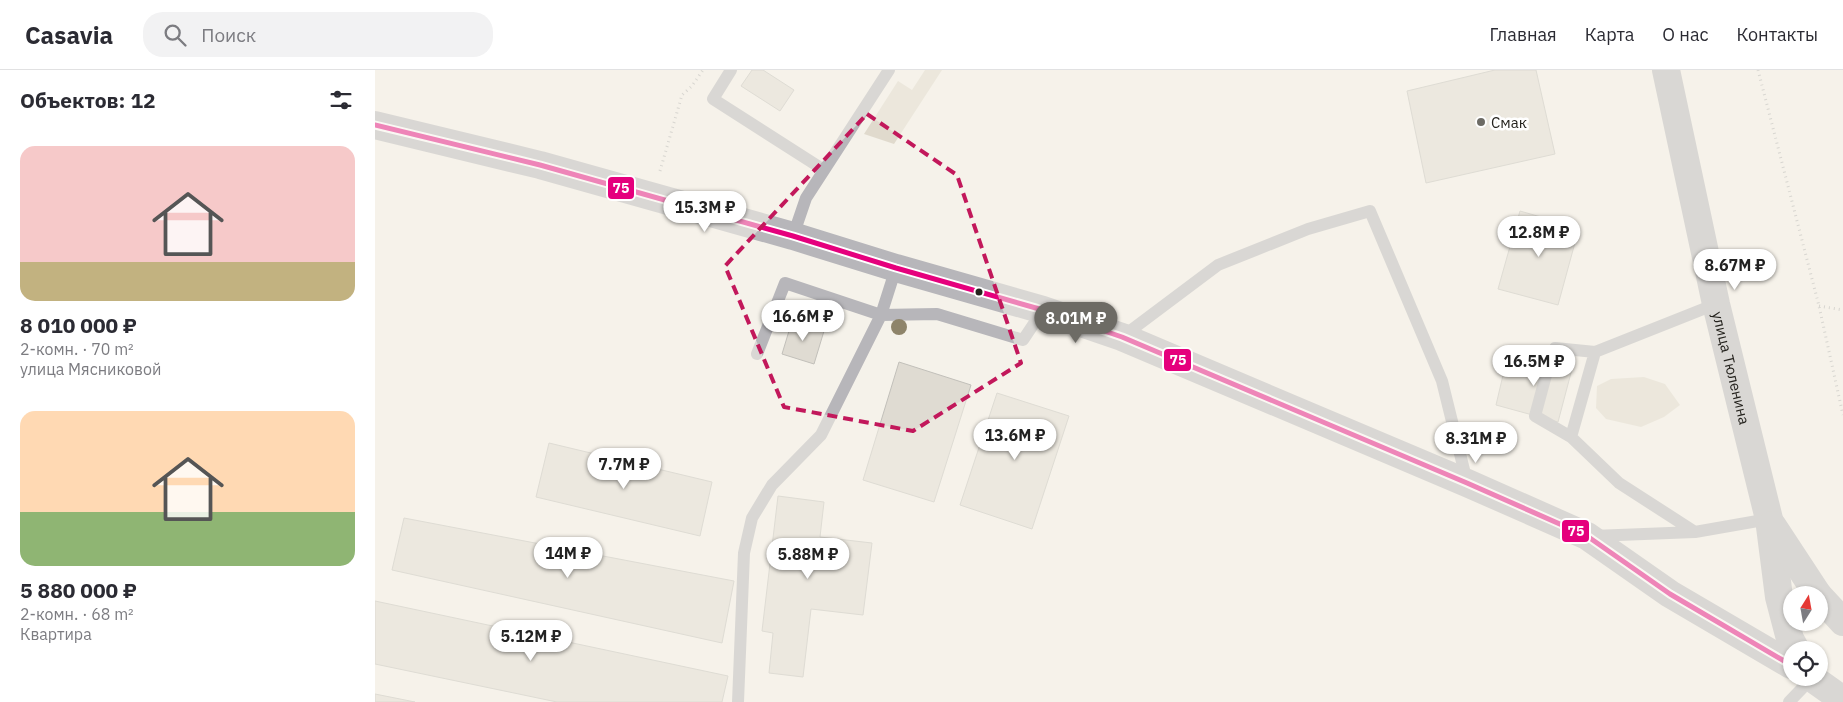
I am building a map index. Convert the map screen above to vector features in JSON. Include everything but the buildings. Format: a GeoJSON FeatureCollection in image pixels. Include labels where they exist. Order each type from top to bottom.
{"type":"FeatureCollection","features":[{"type":"Feature","properties":{"kind":"street","name":"улица Тюленина"},"geometry":{"type":"LineString","coordinates":[[1666,70],[1716,304],[1769,519]]}},
{"type":"Feature","properties":{"kind":"street"},"geometry":{"type":"LineString","coordinates":[[375,125],[540,165],[793,236],[1043,310],[1122,337],[1467,483],[1587,536],[1671,594],[1783,661]]}},
{"type":"Feature","properties":{"kind":"street"},"geometry":{"type":"LineString","coordinates":[[1769,519],[1813,586]]}},
{"type":"Feature","properties":{"kind":"street"},"geometry":{"type":"LineString","coordinates":[[1769,519],[1779,597],[1790,641]]}},
{"type":"Feature","properties":{"kind":"street"},"geometry":{"type":"LineString","coordinates":[[1828,605],[1843,622]]}},
{"type":"Feature","properties":{"kind":"street"},"geometry":{"type":"LineString","coordinates":[[1823,686],[1843,700]]}},
{"type":"Feature","properties":{"kind":"lane"},"geometry":{"type":"LineString","coordinates":[[731,70],[713,98],[824,170]]}},
{"type":"Feature","properties":{"kind":"lane"},"geometry":{"type":"LineString","coordinates":[[793,236],[804,203],[889,70]]}},
{"type":"Feature","properties":{"kind":"lane"},"geometry":{"type":"LineString","coordinates":[[1122,337],[1217,265],[1309,229],[1370,211],[1442,381],[1467,483]]}},
{"type":"Feature","properties":{"kind":"lane"},"geometry":{"type":"LineString","coordinates":[[738,702],[744,553],[752,518],[772,485],[821,435],[881,316],[896,268]]}},
{"type":"Feature","properties":{"kind":"lane"},"geometry":{"type":"LineString","coordinates":[[757,354],[785,283],[881,316],[937,314],[1023,340],[1043,310]]}},
{"type":"Feature","properties":{"kind":"lane"},"geometry":{"type":"LineString","coordinates":[[1695,532],[1619,484],[1571,437],[1535,416],[1555,348],[1595,352],[1716,304]]}},
{"type":"Feature","properties":{"kind":"lane"},"geometry":{"type":"LineString","coordinates":[[1571,437],[1595,352]]}},
{"type":"Feature","properties":{"kind":"lane"},"geometry":{"type":"LineString","coordinates":[[1587,536],[1695,532],[1769,519]]}},
{"type":"Feature","properties":{"kind":"lane"},"geometry":{"type":"LineString","coordinates":[[1789,702],[1804,686]]}},
{"type":"Feature","properties":{"kind":"path"},"geometry":{"type":"LineString","coordinates":[[658,177],[682,95],[692,86],[703,70]]}},
{"type":"Feature","properties":{"kind":"path"},"geometry":{"type":"LineString","coordinates":[[1758,70],[1819,306],[1843,414]]}},
{"type":"Feature","properties":{"kind":"path"},"geometry":{"type":"LineString","coordinates":[[1819,306],[1843,310]]}},
{"type":"Feature","properties":{"kind":"highlighted area"},"geometry":{"type":"Polygon","coordinates":[[[867,114],[957,175],[1021,363],[913,431],[784,407],[725,266],[867,114]]]}},
{"type":"Feature","properties":{"kind":"shaded area"},"geometry":{"type":"Polygon","coordinates":[[[925,70],[942,70],[894,144],[864,134],[898,81],[912,90],[925,70]]]}},
{"type":"Feature","properties":{"kind":"shaded area"},"geometry":{"type":"Polygon","coordinates":[[[1644,377],[1665,384],[1680,405],[1664,417],[1641,427],[1606,419],[1596,408],[1597,386],[1611,379],[1644,377]]]}},
{"type":"Feature","properties":{"kind":"transit line","name":"75"},"geometry":{"type":"LineString","coordinates":[[375,125],[540,165],[793,236],[1043,310],[1122,337],[1467,483],[1587,536],[1670,594],[1783,660]]}},
{"type":"Feature","properties":{"kind":"place","name":"Смак"},"geometry":{"type":"Point","coordinates":[1481,122]}}]}
